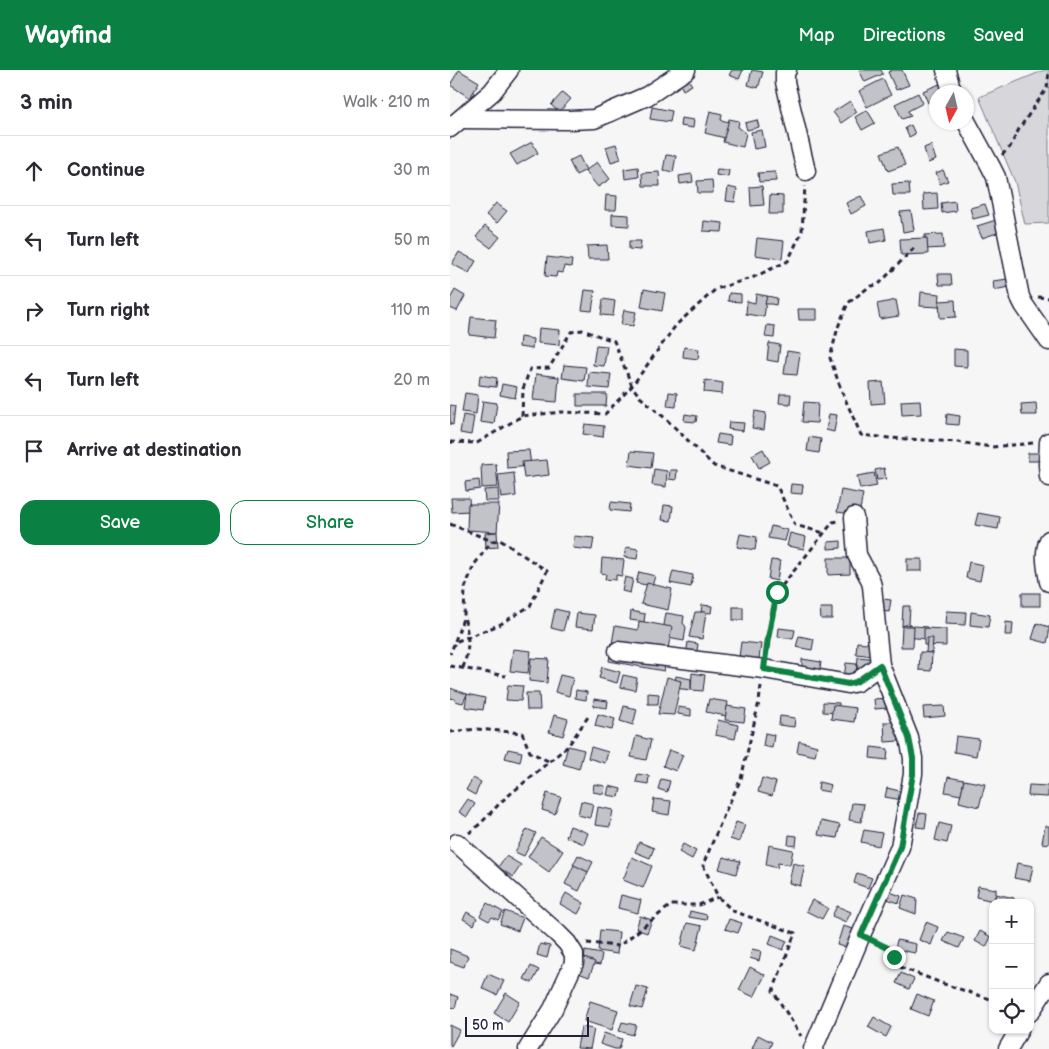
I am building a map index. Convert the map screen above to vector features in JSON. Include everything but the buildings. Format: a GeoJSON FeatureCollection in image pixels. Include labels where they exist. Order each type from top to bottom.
{"type":"FeatureCollection","features":[{"type":"Feature","properties":{"kind":"street"},"geometry":{"type":"LineString","coordinates":[[456,123],[492,92],[509,70]]}},
{"type":"Feature","properties":{"kind":"street"},"geometry":{"type":"LineString","coordinates":[[456,123],[594,119],[647,96],[686,70]]}},
{"type":"Feature","properties":{"kind":"street"},"geometry":{"type":"LineString","coordinates":[[787,70],[785,82],[806,171]]}},
{"type":"Feature","properties":{"kind":"street"},"geometry":{"type":"LineString","coordinates":[[946,70],[950,85]]}},
{"type":"Feature","properties":{"kind":"street"},"geometry":{"type":"LineString","coordinates":[[971,130],[996,177],[1020,297],[1049,341]]}},
{"type":"Feature","properties":{"kind":"street"},"geometry":{"type":"LineString","coordinates":[[1044,442],[1049,477]]}},
{"type":"Feature","properties":{"kind":"street"},"geometry":{"type":"LineString","coordinates":[[808,1045],[861,935],[900,847],[913,774],[913,758],[909,738],[880,665],[872,586],[857,555],[854,517]]}},
{"type":"Feature","properties":{"kind":"street"},"geometry":{"type":"LineString","coordinates":[[1049,540],[1045,555],[1049,582]]}},
{"type":"Feature","properties":{"kind":"street"},"geometry":{"type":"LineString","coordinates":[[618,651],[764,669],[848,684],[856,682],[880,665]]}},
{"type":"Feature","properties":{"kind":"street"},"geometry":{"type":"LineString","coordinates":[[458,843],[558,934],[574,954],[574,963],[554,1009],[528,1049]]}},
{"type":"Feature","properties":{"kind":"street"},"geometry":{"type":"LineString","coordinates":[[1034,1006],[1049,983]]}},
{"type":"Feature","properties":{"kind":"street"},"geometry":{"type":"LineString","coordinates":[[1008,1049],[1017,1034]]}},
{"type":"Feature","properties":{"kind":"path"},"geometry":{"type":"LineString","coordinates":[[991,167],[1010,146],[1019,129],[1047,88],[1049,73]]}},
{"type":"Feature","properties":{"kind":"path"},"geometry":{"type":"LineString","coordinates":[[450,442],[477,443],[522,416],[562,412],[605,414],[632,386],[676,325],[716,289],[754,277],[788,261],[802,231],[806,171]]}},
{"type":"Feature","properties":{"kind":"path"},"geometry":{"type":"LineString","coordinates":[[914,248],[879,284],[869,287],[848,302],[838,327],[830,358],[842,392],[861,435],[958,442],[991,447],[1044,442]]}},
{"type":"Feature","properties":{"kind":"path"},"geometry":{"type":"LineString","coordinates":[[522,416],[523,389],[530,370],[549,368],[571,332],[582,330],[614,341],[632,386],[640,397],[665,418],[714,466],[777,486],[795,525],[824,533]]}},
{"type":"Feature","properties":{"kind":"path"},"geometry":{"type":"LineString","coordinates":[[808,1045],[773,991],[795,933],[733,911],[718,897],[703,865],[741,779],[759,702],[777,592],[833,522],[854,517]]}},
{"type":"Feature","properties":{"kind":"path"},"geometry":{"type":"LineString","coordinates":[[450,524],[492,541],[500,540],[547,571],[530,606],[499,625],[455,642]]}},
{"type":"Feature","properties":{"kind":"path"},"geometry":{"type":"LineString","coordinates":[[463,668],[468,650],[468,636],[464,616],[465,588],[474,565],[492,541]]}},
{"type":"Feature","properties":{"kind":"path"},"geometry":{"type":"LineString","coordinates":[[450,654],[464,616]]}},
{"type":"Feature","properties":{"kind":"path"},"geometry":{"type":"LineString","coordinates":[[450,666],[506,676]]}},
{"type":"Feature","properties":{"kind":"path"},"geometry":{"type":"LineString","coordinates":[[458,843],[502,801],[568,746],[590,714]]}},
{"type":"Feature","properties":{"kind":"path"},"geometry":{"type":"LineString","coordinates":[[450,732],[477,729],[522,733],[530,752],[550,762]]}},
{"type":"Feature","properties":{"kind":"path"},"geometry":{"type":"LineString","coordinates":[[574,954],[583,943],[619,946],[671,905],[699,905],[718,897]]}},
{"type":"Feature","properties":{"kind":"path"},"geometry":{"type":"LineString","coordinates":[[861,935],[888,948],[900,967],[989,999]]}},
{"type":"Feature","properties":{"kind":"shaded area"},"geometry":{"type":"Polygon","coordinates":[[[1049,70],[1049,223],[1025,224],[1015,182],[979,97],[1049,70]]]}},
{"type":"Feature","properties":{"kind":"route"},"geometry":{"type":"LineString","coordinates":[[777,592],[764,669],[848,684],[856,682],[880,665],[909,738],[913,758],[913,774],[900,847],[861,935],[888,948],[894,957]]}}]}
